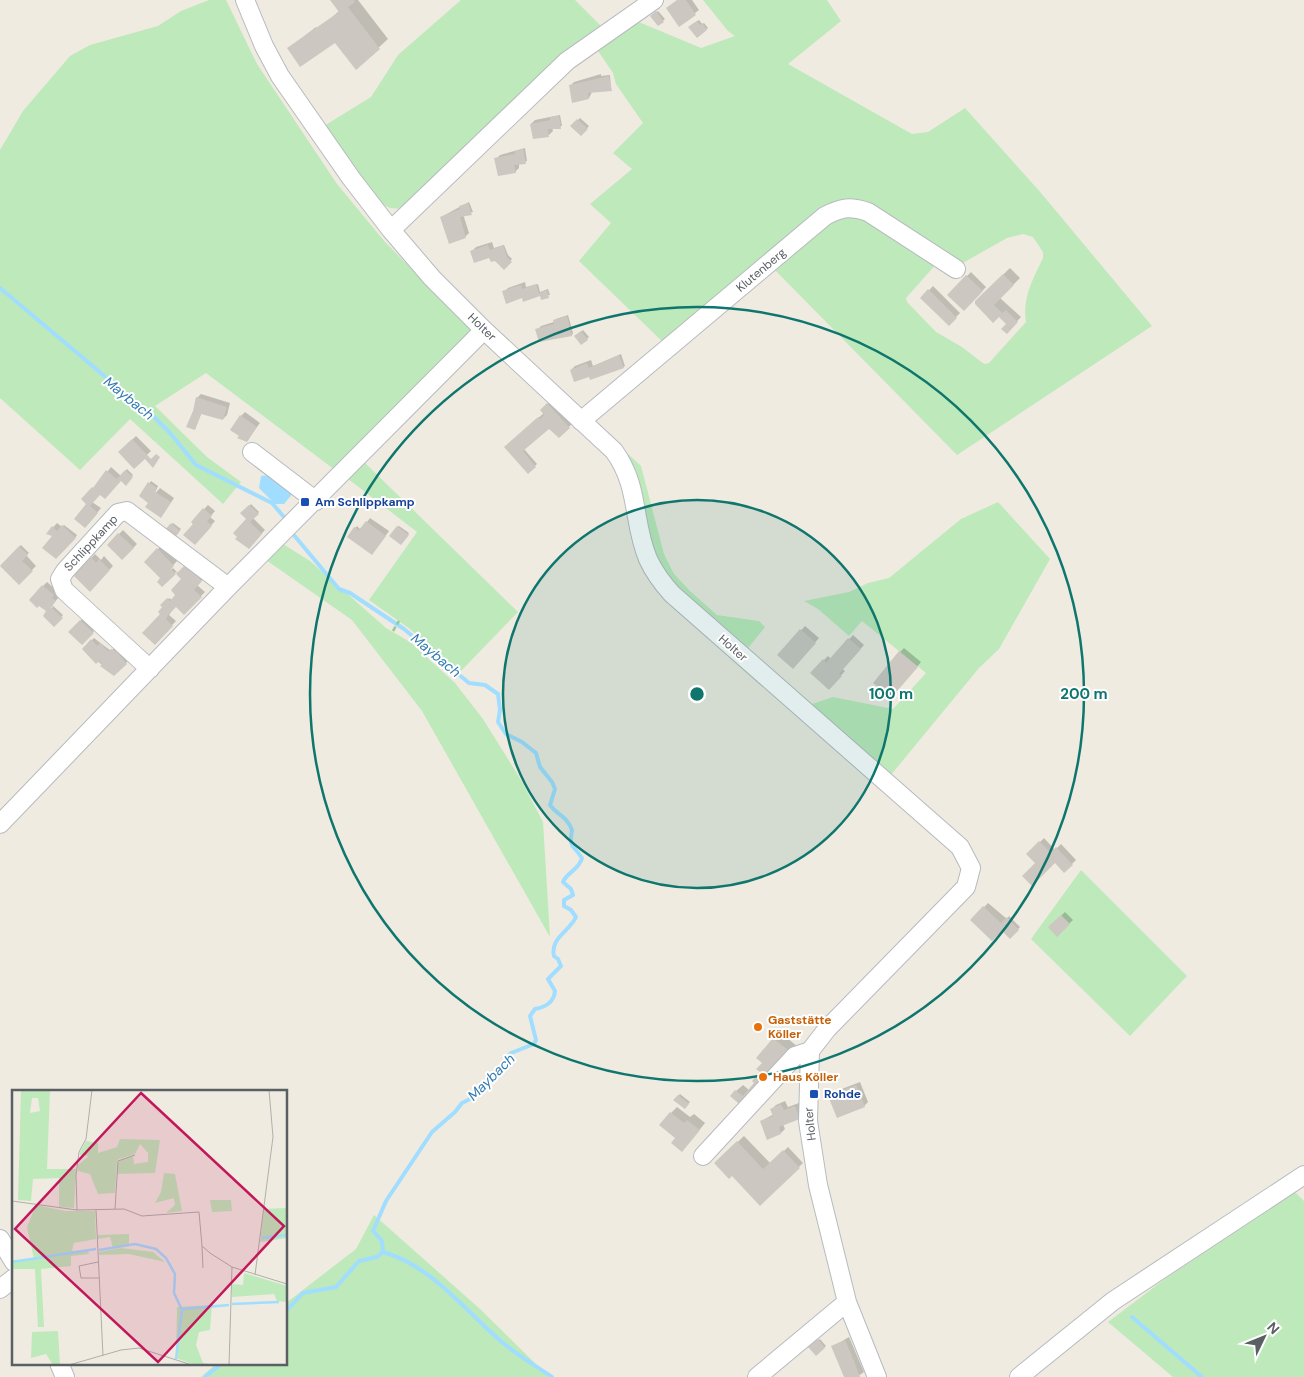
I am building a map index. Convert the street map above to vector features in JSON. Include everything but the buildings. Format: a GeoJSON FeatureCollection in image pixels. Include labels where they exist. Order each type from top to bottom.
{"type":"FeatureCollection","features":[{"type":"Feature","properties":{"kind":"street","name":"Holter"},"geometry":{"type":"LineString","coordinates":[[245,0],[264,46],[280,76],[350,178],[391,230],[432,278],[484,330],[614,451],[624,465],[631,481],[647,557],[655,574],[672,594],[960,848],[971,868],[966,887],[827,1029],[810,1051],[808,1121],[818,1185],[847,1302],[877,1377]]}},
{"type":"Feature","properties":{"kind":"street"},"geometry":{"type":"LineString","coordinates":[[391,230],[567,61],[654,0]]}},
{"type":"Feature","properties":{"kind":"street","name":"Klutenberg"},"geometry":{"type":"LineString","coordinates":[[581,421],[825,216],[842,207],[868,212],[956,269]]}},
{"type":"Feature","properties":{"kind":"street"},"geometry":{"type":"LineString","coordinates":[[0,824],[228,587],[484,330]]}},
{"type":"Feature","properties":{"kind":"street"},"geometry":{"type":"LineString","coordinates":[[252,452],[316,500]]}},
{"type":"Feature","properties":{"kind":"street","name":"Schlippkamp"},"geometry":{"type":"LineString","coordinates":[[150,669],[64,590],[60,579],[65,570],[118,513],[127,511],[228,587]]}},
{"type":"Feature","properties":{"kind":"street"},"geometry":{"type":"LineString","coordinates":[[703,1156],[795,1056],[810,1051]]}},
{"type":"Feature","properties":{"kind":"street"},"geometry":{"type":"LineString","coordinates":[[1019,1377],[1113,1301],[1304,1175]]}},
{"type":"Feature","properties":{"kind":"street"},"geometry":{"type":"LineString","coordinates":[[0,1239],[12,1259]]}},
{"type":"Feature","properties":{"kind":"street"},"geometry":{"type":"LineString","coordinates":[[0,1289],[12,1280]]}},
{"type":"Feature","properties":{"kind":"street"},"geometry":{"type":"LineString","coordinates":[[757,1377],[847,1302]]}},
{"type":"Feature","properties":{"kind":"street"},"geometry":{"type":"LineString","coordinates":[[59,1364],[65,1377]]}},
{"type":"Feature","properties":{"kind":"path"},"geometry":{"type":"LineString","coordinates":[[393,631],[399,621]]}},
{"type":"Feature","properties":{"kind":"green space"},"geometry":{"type":"Polygon","coordinates":[[[209,0],[226,0],[257,64],[337,184],[385,242],[473,331],[335,470],[206,373],[155,406],[207,457],[241,482],[223,504],[130,419],[80,470],[0,398],[0,150],[23,111],[70,56],[90,45],[158,26],[181,11],[209,0]]]}},
{"type":"Feature","properties":{"kind":"green space"},"geometry":{"type":"Polygon","coordinates":[[[461,0],[575,0],[603,28],[402,209],[390,208],[380,203],[324,126],[371,97],[398,55],[461,0]]]}},
{"type":"Feature","properties":{"kind":"green space"},"geometry":{"type":"Polygon","coordinates":[[[703,0],[827,0],[841,21],[788,64],[912,134],[928,132],[965,108],[1041,193],[1152,326],[957,455],[771,266],[818,225],[851,211],[938,262],[906,298],[907,302],[936,332],[962,347],[984,364],[989,363],[1026,322],[1027,297],[1043,258],[1043,252],[1033,237],[1023,234],[1007,238],[961,264],[846,202],[665,344],[579,261],[611,223],[590,204],[632,169],[613,153],[643,123],[616,84],[613,73],[596,48],[634,20],[701,48],[735,36],[728,31],[703,0]]]}},
{"type":"Feature","properties":{"kind":"green space"},"geometry":{"type":"Polygon","coordinates":[[[610,437],[641,466],[664,554],[674,574],[717,615],[759,621],[765,627],[745,652],[659,574],[610,437]]]}},
{"type":"Feature","properties":{"kind":"green space"},"geometry":{"type":"Polygon","coordinates":[[[364,462],[518,612],[459,673],[410,629],[369,600],[417,532],[347,478],[364,462]]]}},
{"type":"Feature","properties":{"kind":"green space"},"geometry":{"type":"Polygon","coordinates":[[[998,502],[1050,559],[999,649],[979,668],[890,776],[806,706],[833,697],[893,709],[926,673],[862,621],[849,636],[818,609],[804,601],[849,592],[868,583],[889,578],[961,519],[998,502]]]}},
{"type":"Feature","properties":{"kind":"green space"},"geometry":{"type":"Polygon","coordinates":[[[283,544],[310,561],[386,628],[410,642],[455,683],[483,719],[521,780],[543,822],[550,937],[422,711],[352,620],[266,560],[283,544]]]}},
{"type":"Feature","properties":{"kind":"green space"},"geometry":{"type":"Polygon","coordinates":[[[1081,870],[1187,976],[1130,1036],[1031,939],[1081,870]]]}},
{"type":"Feature","properties":{"kind":"green space"},"geometry":{"type":"Polygon","coordinates":[[[1295,1192],[1304,1201],[1304,1377],[1173,1377],[1108,1322],[1165,1279],[1295,1192]]]}},
{"type":"Feature","properties":{"kind":"green space"},"geometry":{"type":"Polygon","coordinates":[[[374,1215],[480,1309],[549,1377],[201,1377],[216,1364],[288,1364],[288,1301],[356,1249],[374,1215]]]}},
{"type":"Feature","properties":{"kind":"water"},"geometry":{"type":"Polygon","coordinates":[[[269,475],[293,493],[284,504],[275,504],[259,488],[261,476],[269,475]]]}},
{"type":"Feature","properties":{"kind":"waterway","name":"Maybach"},"geometry":{"type":"LineString","coordinates":[[0,288],[108,379],[138,408],[153,416],[171,434],[196,465],[272,503],[284,517]]}},
{"type":"Feature","properties":{"kind":"waterway","name":"Maybach"},"geometry":{"type":"LineString","coordinates":[[288,1309],[303,1293],[336,1287],[359,1261],[377,1257],[383,1252],[382,1241],[373,1231],[386,1201],[432,1132],[455,1112],[462,1103],[470,1099],[474,1092],[494,1077],[511,1053],[534,1044],[536,1040],[530,1016],[535,1009],[545,1006],[553,999],[555,991],[548,979],[561,966],[558,959],[554,956],[555,944],[576,917],[571,910],[564,906],[564,900],[573,895],[571,889],[563,882],[582,858],[572,846],[572,830],[570,825],[550,805],[555,789],[540,767],[536,753],[522,742],[506,734],[498,722],[500,710],[498,694],[485,685],[469,683],[404,629],[350,593],[339,589],[293,534]]}},
{"type":"Feature","properties":{"kind":"waterway"},"geometry":{"type":"LineString","coordinates":[[383,1252],[417,1267],[432,1278],[508,1347],[552,1377]]}},
{"type":"Feature","properties":{"kind":"waterway"},"geometry":{"type":"LineString","coordinates":[[1132,1317],[1202,1377]]}},
{"type":"Feature","properties":{"kind":"waterway","name":"Maybach"},"geometry":{"type":"LineString","coordinates":[[205,1377],[221,1364]]}},
{"type":"Feature","properties":{"kind":"place","name":"Am Schlippkamp"},"geometry":{"type":"Point","coordinates":[305,502]}},
{"type":"Feature","properties":{"kind":"place","name":"Gaststätte Köller"},"geometry":{"type":"Point","coordinates":[758,1027]}},
{"type":"Feature","properties":{"kind":"place","name":"Haus Köller"},"geometry":{"type":"Point","coordinates":[763,1077]}},
{"type":"Feature","properties":{"kind":"place","name":"Rohde"},"geometry":{"type":"Point","coordinates":[814,1094]}}]}
